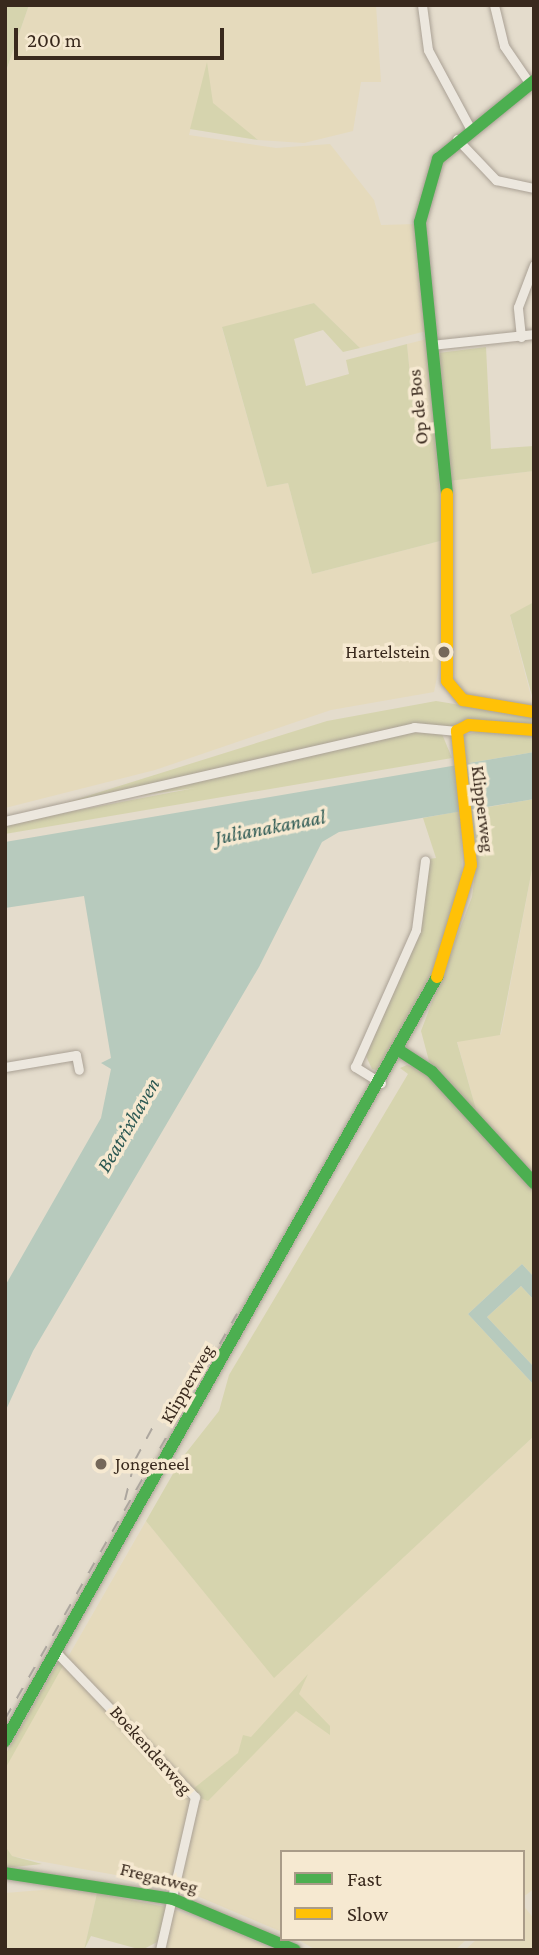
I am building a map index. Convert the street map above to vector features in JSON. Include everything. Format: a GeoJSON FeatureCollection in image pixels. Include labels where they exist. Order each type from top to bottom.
{"type":"FeatureCollection","features":[{"type":"Feature","properties":{"kind":"street"},"geometry":{"type":"LineString","coordinates":[[422,5],[428,50],[470,128]]}},
{"type":"Feature","properties":{"kind":"street"},"geometry":{"type":"LineString","coordinates":[[494,5],[504,46],[532,82]]}},
{"type":"Feature","properties":{"kind":"street","name":"Op de Bos"},"geometry":{"type":"LineString","coordinates":[[532,82],[457,139],[433,167],[422,206],[431,345],[448,517],[447,681],[463,700],[534,712]]}},
{"type":"Feature","properties":{"kind":"street"},"geometry":{"type":"LineString","coordinates":[[457,139],[496,180],[534,188]]}},
{"type":"Feature","properties":{"kind":"street"},"geometry":{"type":"LineString","coordinates":[[521,337],[518,307],[534,265]]}},
{"type":"Feature","properties":{"kind":"street"},"geometry":{"type":"LineString","coordinates":[[431,345],[534,334]]}},
{"type":"Feature","properties":{"kind":"street"},"geometry":{"type":"LineString","coordinates":[[5,821],[414,727],[457,731],[469,725],[534,730]]}},
{"type":"Feature","properties":{"kind":"street","name":"Klipperweg"},"geometry":{"type":"LineString","coordinates":[[5,1741],[382,1083],[438,975],[466,894],[467,819],[457,759],[457,731]]}},
{"type":"Feature","properties":{"kind":"street"},"geometry":{"type":"LineString","coordinates":[[382,1083],[355,1067],[416,930],[425,861]]}},
{"type":"Feature","properties":{"kind":"street"},"geometry":{"type":"LineString","coordinates":[[400,1051],[432,1072],[534,1183]]}},
{"type":"Feature","properties":{"kind":"street"},"geometry":{"type":"LineString","coordinates":[[5,1067],[76,1055],[79,1070]]}},
{"type":"Feature","properties":{"kind":"street","name":"Boekenderweg"},"geometry":{"type":"LineString","coordinates":[[56,1652],[195,1797],[160,1950]]}},
{"type":"Feature","properties":{"kind":"street","name":"Fregatweg"},"geometry":{"type":"LineString","coordinates":[[5,1873],[80,1880],[173,1899],[295,1950]]}},
{"type":"Feature","properties":{"kind":"shaded area"},"geometry":{"type":"Polygon","coordinates":[[[5,5],[29,5],[5,74],[5,5]]]}},
{"type":"Feature","properties":{"kind":"shaded area"},"geometry":{"type":"Polygon","coordinates":[[[29,5],[376,5],[381,82],[361,82],[353,131],[304,143],[258,140],[212,103],[207,66],[189,135],[276,148],[330,144],[374,200],[381,225],[417,224],[426,331],[360,348],[314,303],[222,328],[267,487],[288,483],[312,574],[444,540],[443,647],[434,692],[331,710],[155,770],[5,808],[5,75],[29,5]]]}},
{"type":"Feature","properties":{"kind":"shaded area"},"geometry":{"type":"Polygon","coordinates":[[[207,62],[213,103],[258,140],[190,129],[207,62]]]}},
{"type":"Feature","properties":{"kind":"shaded area"},"geometry":{"type":"Polygon","coordinates":[[[314,303],[360,348],[343,352],[323,330],[294,339],[306,386],[349,374],[346,360],[407,344],[415,426],[434,423],[444,540],[312,574],[288,483],[267,487],[222,327],[314,303]]]}},
{"type":"Feature","properties":{"kind":"shaded area"},"geometry":{"type":"Polygon","coordinates":[[[427,339],[434,423],[415,426],[407,344],[427,339]]]}},
{"type":"Feature","properties":{"kind":"shaded area"},"geometry":{"type":"Polygon","coordinates":[[[486,347],[491,449],[534,446],[534,471],[449,481],[438,353],[486,347]]]}},
{"type":"Feature","properties":{"kind":"shaded area"},"geometry":{"type":"Polygon","coordinates":[[[534,471],[534,602],[510,616],[534,708],[467,696],[456,677],[449,481],[534,471]]]}},
{"type":"Feature","properties":{"kind":"shaded area"},"geometry":{"type":"Polygon","coordinates":[[[534,602],[534,703],[510,615],[534,602]]]}},
{"type":"Feature","properties":{"kind":"shaded area"},"geometry":{"type":"Polygon","coordinates":[[[436,701],[534,717],[534,752],[463,764],[458,737],[480,731],[467,721],[442,734],[452,758],[5,834],[5,824],[195,788],[49,808],[327,721],[436,701]]]}},
{"type":"Feature","properties":{"kind":"shaded area"},"geometry":{"type":"Polygon","coordinates":[[[534,799],[534,859],[500,1035],[457,1042],[477,1113],[429,1061],[421,1031],[472,897],[477,859],[471,810],[534,799]]]}},
{"type":"Feature","properties":{"kind":"shaded area"},"geometry":{"type":"Polygon","coordinates":[[[461,811],[462,888],[439,966],[380,1071],[372,1069],[366,1056],[419,929],[429,859],[436,858],[423,818],[461,811]]]}},
{"type":"Feature","properties":{"kind":"shaded area"},"geometry":{"type":"Polygon","coordinates":[[[534,859],[534,1175],[477,1113],[457,1041],[501,1034],[534,859]]]}},
{"type":"Feature","properties":{"kind":"shaded area"},"geometry":{"type":"Polygon","coordinates":[[[407,1065],[422,1069],[534,1187],[534,1277],[522,1264],[468,1314],[534,1385],[534,1436],[274,1678],[146,1521],[182,1458],[219,1411],[229,1375],[408,1074],[400,1068],[407,1065]]]}},
{"type":"Feature","properties":{"kind":"shaded area"},"geometry":{"type":"Polygon","coordinates":[[[521,1286],[534,1300],[534,1367],[487,1317],[521,1286]]]}},
{"type":"Feature","properties":{"kind":"shaded area"},"geometry":{"type":"Polygon","coordinates":[[[534,1436],[534,1889],[525,1896],[525,1850],[280,1850],[280,1931],[171,1885],[11,1856],[5,1846],[6,1765],[146,1521],[274,1677],[534,1436]]]}},
{"type":"Feature","properties":{"kind":"shaded area"},"geometry":{"type":"Polygon","coordinates":[[[64,1651],[68,1657],[5,1769],[5,1755],[64,1651]]]}},
{"type":"Feature","properties":{"kind":"shaded area"},"geometry":{"type":"Polygon","coordinates":[[[308,1674],[299,1694],[330,1726],[330,1735],[296,1711],[208,1801],[200,1798],[193,1789],[238,1753],[243,1735],[251,1737],[308,1674]]]}},
{"type":"Feature","properties":{"kind":"shaded area"},"geometry":{"type":"Polygon","coordinates":[[[5,1846],[12,1856],[42,1864],[5,1868],[5,1846]]]}},
{"type":"Feature","properties":{"kind":"shaded area"},"geometry":{"type":"Polygon","coordinates":[[[55,1889],[97,1893],[84,1950],[5,1950],[5,1893],[55,1889]]]}},
{"type":"Feature","properties":{"kind":"shaded area"},"geometry":{"type":"Polygon","coordinates":[[[97,1893],[166,1907],[159,1941],[142,1950],[91,1936],[84,1950],[97,1893]]]}},
{"type":"Feature","properties":{"kind":"shaded area"},"geometry":{"type":"Polygon","coordinates":[[[525,1908],[534,1919],[534,1950],[465,1950],[475,1941],[525,1941],[525,1908]]]}},
{"type":"Feature","properties":{"kind":"shaded area"},"geometry":{"type":"Polygon","coordinates":[[[174,1910],[240,1934],[273,1950],[163,1950],[174,1910]]]}},
{"type":"Feature","properties":{"kind":"shaded area"},"geometry":{"type":"Polygon","coordinates":[[[300,1941],[465,1941],[455,1950],[316,1950],[300,1941]]]}},
{"type":"Feature","properties":{"kind":"water"},"geometry":{"type":"Polygon","coordinates":[[[534,752],[534,799],[339,832],[322,842],[259,967],[33,1351],[5,1412],[5,1286],[101,1118],[111,1069],[101,1063],[111,1058],[84,896],[5,908],[5,842],[534,752]]]}},
{"type":"Feature","properties":{"kind":"water"},"geometry":{"type":"Polygon","coordinates":[[[522,1264],[534,1277],[534,1300],[521,1286],[487,1317],[534,1367],[534,1385],[468,1314],[522,1264]]]}},
{"type":"Feature","properties":{"kind":"railway"},"geometry":{"type":"LineString","coordinates":[[5,1719],[237,1314]]}},
{"type":"Feature","properties":{"kind":"railway"},"geometry":{"type":"LineString","coordinates":[[125,1500],[135,1460],[155,1423]]}},
{"type":"Feature","properties":{"kind":"traffic: fast"},"geometry":{"type":"LineString","coordinates":[[447,494],[420,222],[438,159],[534,81]]}},
{"type":"Feature","properties":{"kind":"traffic: fast"},"geometry":{"type":"LineString","coordinates":[[5,1741],[437,977]]}},
{"type":"Feature","properties":{"kind":"traffic: fast"},"geometry":{"type":"LineString","coordinates":[[400,1051],[432,1072],[534,1183]]}},
{"type":"Feature","properties":{"kind":"traffic: fast"},"geometry":{"type":"LineString","coordinates":[[5,1873],[173,1899],[295,1950]]}},
{"type":"Feature","properties":{"kind":"traffic: slow"},"geometry":{"type":"LineString","coordinates":[[447,494],[447,681],[463,700],[534,712]]}},
{"type":"Feature","properties":{"kind":"traffic: slow"},"geometry":{"type":"LineString","coordinates":[[437,977],[471,865],[457,731],[469,725],[534,730]]}},
{"type":"Feature","properties":{"kind":"place","name":"Hartelstein"},"geometry":{"type":"Point","coordinates":[444,652]}},
{"type":"Feature","properties":{"kind":"place","name":"Jongeneel"},"geometry":{"type":"Point","coordinates":[101,1464]}},
{"type":"Feature","properties":{"kind":"water label","name":"Julianakanaal"},"geometry":{"type":"Point","coordinates":[270,827]}},
{"type":"Feature","properties":{"kind":"water label","name":"Beatrixhaven"},"geometry":{"type":"Point","coordinates":[128,1125]}}]}
